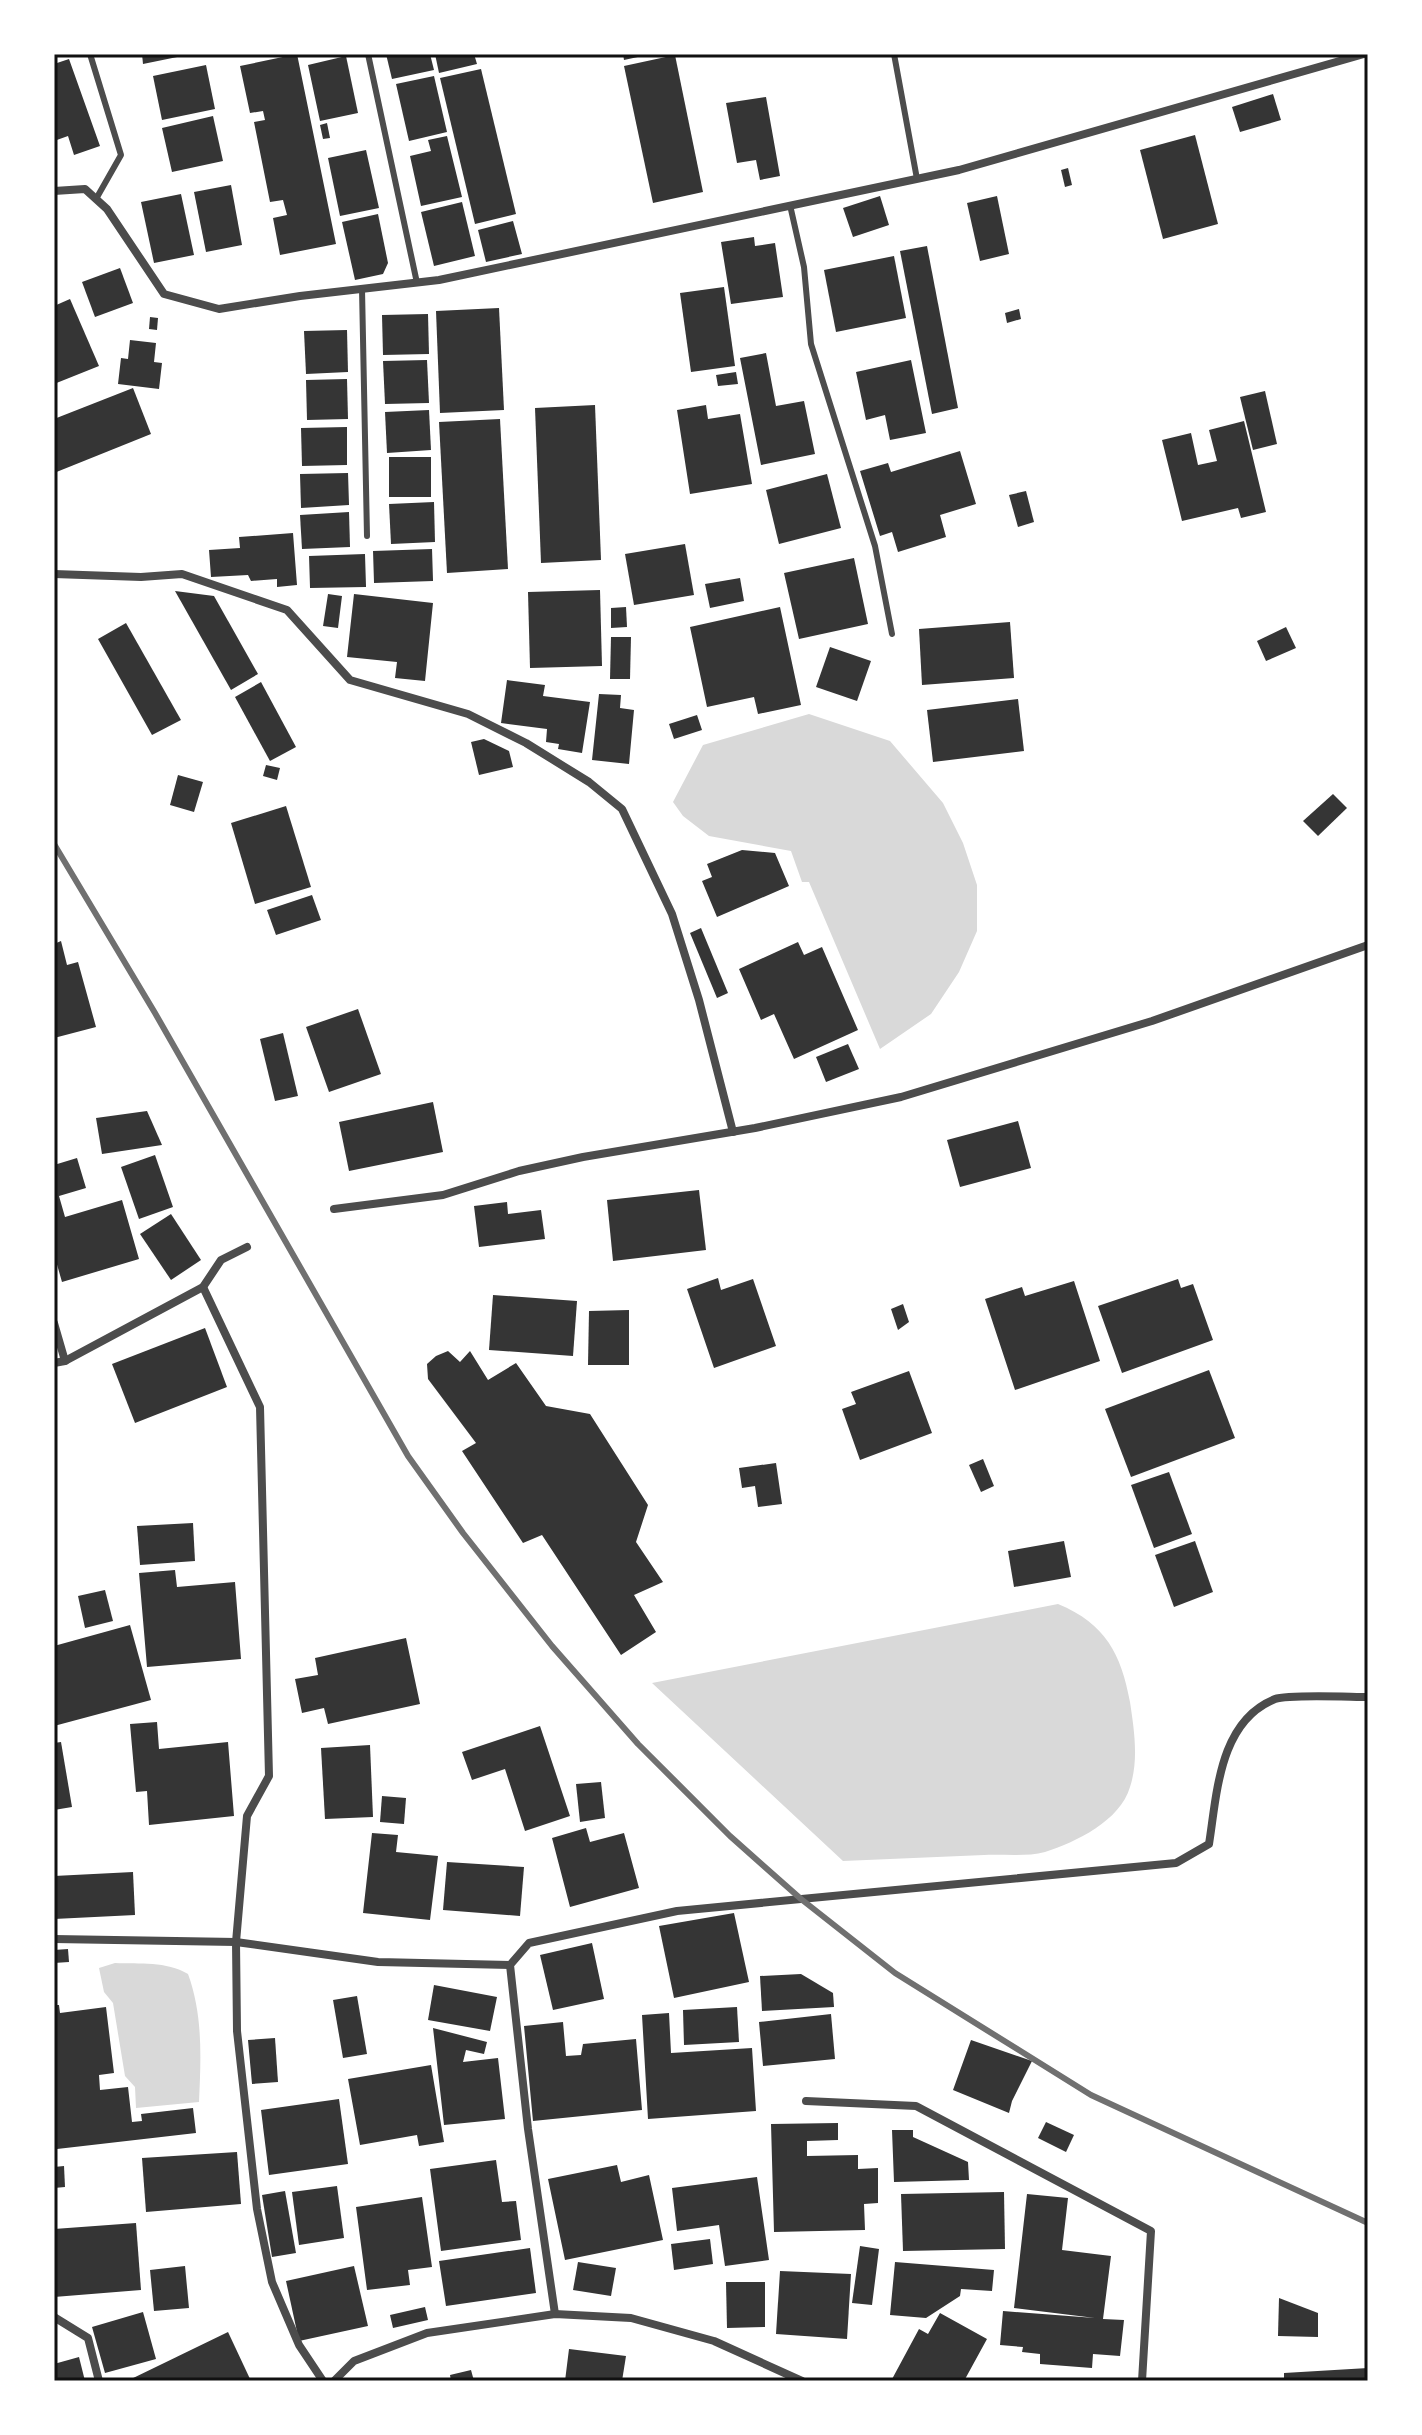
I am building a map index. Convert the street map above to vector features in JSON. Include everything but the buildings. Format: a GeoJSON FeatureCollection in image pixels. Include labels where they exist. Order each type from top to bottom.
{"type":"FeatureCollection","features":[{"type":"Feature","properties":{"kind":"street"},"geometry":{"type":"LineString","coordinates":[[54,191],[85,189],[107,209],[164,294],[219,309],[417,283],[917,179],[1094,132],[1364,54]]}},
{"type":"Feature","properties":{"kind":"street"},"geometry":{"type":"LineString","coordinates":[[54,574],[141,577],[182,574],[287,610],[350,680],[468,714],[526,743],[589,782],[622,809],[672,914],[699,1000],[733,1132]]}},
{"type":"Feature","properties":{"kind":"street"},"geometry":{"type":"LineString","coordinates":[[334,1209],[443,1195],[545,1166],[901,1097],[1152,1021],[1368,945]]}},
{"type":"Feature","properties":{"kind":"street"},"geometry":{"type":"LineString","coordinates":[[54,1363],[65,1361],[203,1287],[221,1260],[247,1247]]}},
{"type":"Feature","properties":{"kind":"street"},"geometry":{"type":"LineString","coordinates":[[203,1287],[260,1407],[269,1776],[247,1816],[236,1942],[237,2031],[257,2209],[272,2282],[299,2345],[323,2381]]}},
{"type":"Feature","properties":{"kind":"street"},"geometry":{"type":"LineString","coordinates":[[54,1323],[65,1361]]}},
{"type":"Feature","properties":{"kind":"street"},"geometry":{"type":"LineString","coordinates":[[555,2314],[528,2129],[510,1965],[529,1943],[677,1911],[1176,1863],[1209,1844],[1222,1761],[1248,1716],[1277,1698],[1368,1697]]}},
{"type":"Feature","properties":{"kind":"street"},"geometry":{"type":"LineString","coordinates":[[54,1939],[236,1942],[378,1962],[510,1965]]}},
{"type":"Feature","properties":{"kind":"street"},"geometry":{"type":"LineString","coordinates":[[806,2101],[916,2106],[1151,2231],[1142,2381]]}},
{"type":"Feature","properties":{"kind":"street"},"geometry":{"type":"LineString","coordinates":[[334,2381],[354,2361],[427,2333],[555,2314],[631,2318],[714,2341],[802,2381]]}},
{"type":"Feature","properties":{"kind":"street"},"geometry":{"type":"LineString","coordinates":[[54,2317],[88,2338],[99,2381]]}},
{"type":"Feature","properties":{"kind":"lane"},"geometry":{"type":"LineString","coordinates":[[90,54],[121,155],[96,199]]}},
{"type":"Feature","properties":{"kind":"lane"},"geometry":{"type":"LineString","coordinates":[[368,54],[417,283]]}},
{"type":"Feature","properties":{"kind":"lane"},"geometry":{"type":"LineString","coordinates":[[894,54],[917,179]]}},
{"type":"Feature","properties":{"kind":"lane"},"geometry":{"type":"LineString","coordinates":[[790,205],[804,267],[811,344],[875,546],[892,634]]}},
{"type":"Feature","properties":{"kind":"lane"},"geometry":{"type":"LineString","coordinates":[[362,289],[367,536]]}},
{"type":"Feature","properties":{"kind":"shaded area"},"geometry":{"type":"Polygon","coordinates":[[[809,714],[890,741],[943,803],[963,843],[977,885],[977,931],[959,972],[931,1014],[880,1049],[809,882],[802,882],[791,851],[709,836],[683,816],[673,802],[703,745],[809,714]]]}},
{"type":"Feature","properties":{"kind":"shaded area"},"geometry":{"type":"Polygon","coordinates":[[[1058,1604],[1075,1612],[1100,1631],[1116,1655],[1130,1702],[1134,1766],[1125,1799],[1107,1820],[1070,1842],[1038,1854],[843,1861],[652,1683],[1058,1604]]]}},
{"type":"Feature","properties":{"kind":"shaded area"},"geometry":{"type":"Polygon","coordinates":[[[115,1963],[162,1965],[188,1974],[199,2021],[199,2102],[136,2108],[135,2087],[125,2076],[113,2003],[104,1992],[99,1968],[115,1963]]]}},
{"type":"Feature","properties":{"kind":"railway"},"geometry":{"type":"LineString","coordinates":[[54,844],[155,1013],[408,1456],[463,1533],[552,1646],[638,1744],[730,1836],[801,1899],[895,1973],[1091,2095],[1368,2223]]}}]}
